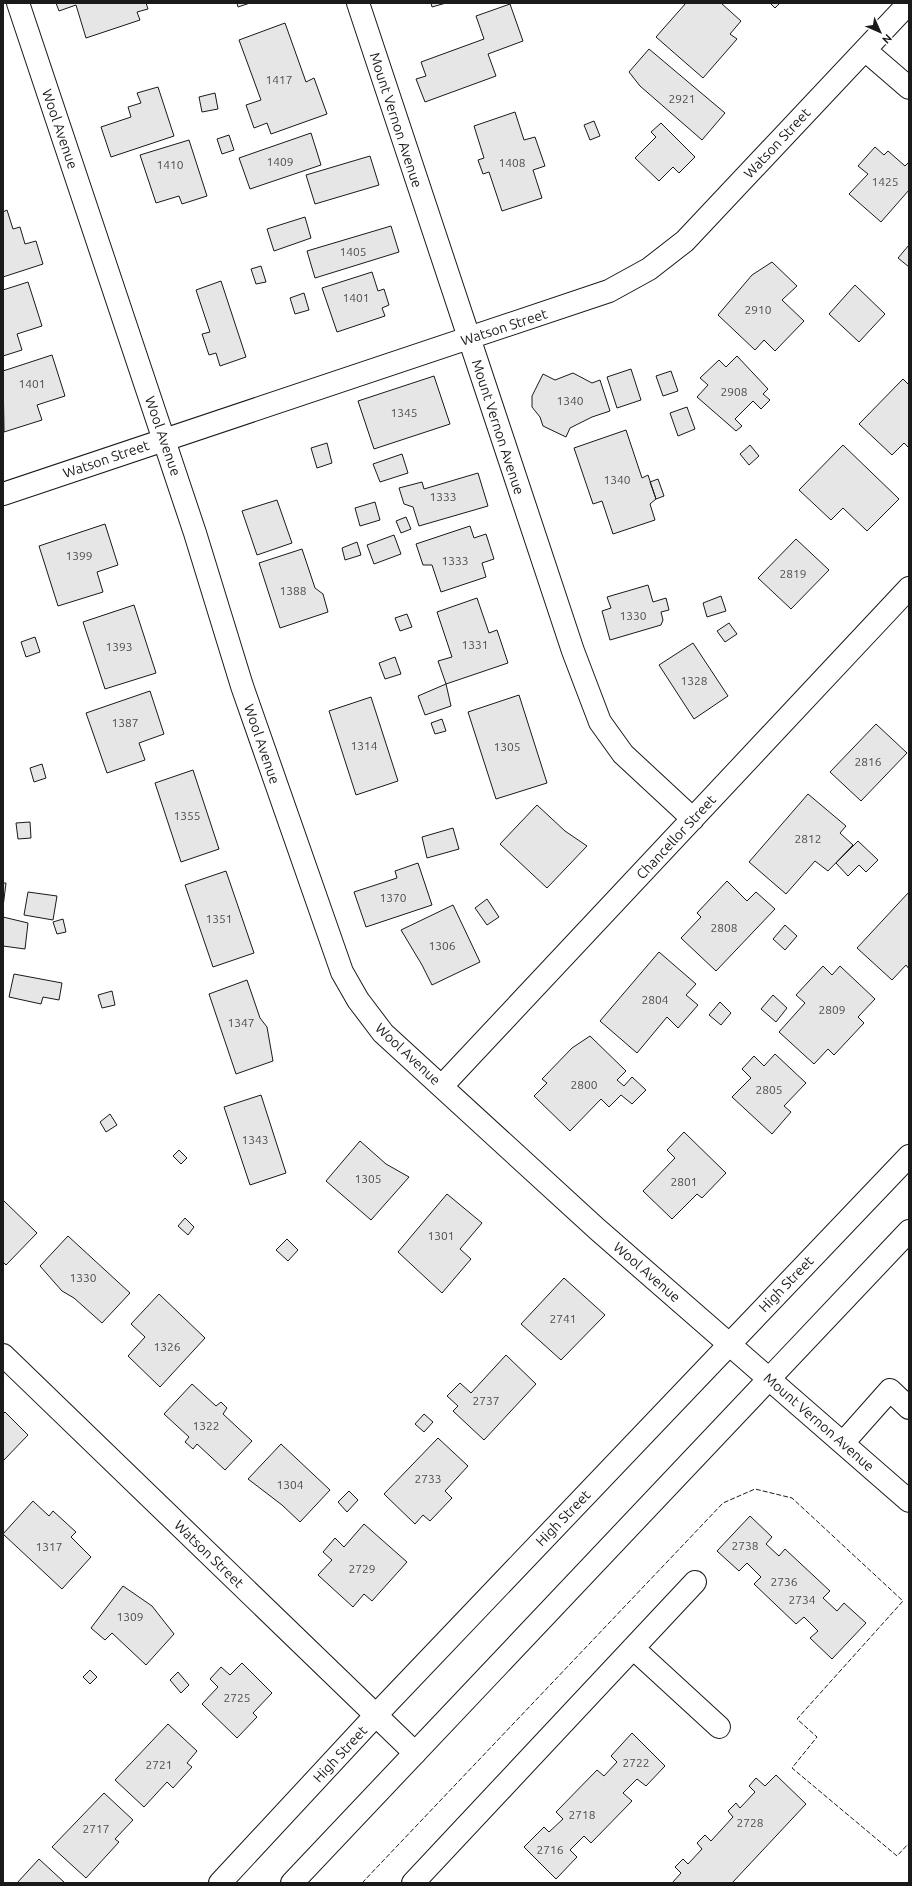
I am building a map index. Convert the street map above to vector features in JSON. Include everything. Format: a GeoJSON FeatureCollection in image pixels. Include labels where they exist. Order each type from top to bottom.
{"type":"FeatureCollection","features":[{"type":"Feature","properties":{"kind":"street","name":"Wool Avenue"},"geometry":{"type":"LineString","coordinates":[[18,3],[195,533],[242,686],[342,972],[358,1000],[383,1033],[597,1229],[729,1343]]}},
{"type":"Feature","properties":{"kind":"street","name":"Mount Vernon Avenue"},"geometry":{"type":"LineString","coordinates":[[358,3],[573,651],[600,722],[623,754],[693,819]]}},
{"type":"Feature","properties":{"kind":"street","name":"Watson Street"},"geometry":{"type":"LineString","coordinates":[[3,494],[609,291],[649,269],[685,241],[909,3]]}},
{"type":"Feature","properties":{"kind":"street"},"geometry":{"type":"LineString","coordinates":[[864,50],[909,88]]}},
{"type":"Feature","properties":{"kind":"street","name":"Chancellor Street"},"geometry":{"type":"LineString","coordinates":[[442,1086],[909,588]]}},
{"type":"Feature","properties":{"kind":"street","name":"High Street"},"geometry":{"type":"LineString","coordinates":[[220,1883],[376,1715],[729,1343],[909,1156]]}},
{"type":"Feature","properties":{"kind":"street"},"geometry":{"type":"LineString","coordinates":[[292,1883],[909,1232]]}},
{"type":"Feature","properties":{"kind":"street","name":"Mount Vernon Avenue"},"geometry":{"type":"LineString","coordinates":[[729,1343],[909,1501]]}},
{"type":"Feature","properties":{"kind":"street","name":"Watson Street"},"geometry":{"type":"LineString","coordinates":[[3,1355],[415,1753]]}},
{"type":"Feature","properties":{"kind":"street"},"geometry":{"type":"LineString","coordinates":[[843,1442],[890,1390],[909,1408]]}},
{"type":"Feature","properties":{"kind":"street"},"geometry":{"type":"LineString","coordinates":[[413,1883],[695,1582]]}},
{"type":"Feature","properties":{"kind":"street"},"geometry":{"type":"LineString","coordinates":[[633,1648],[719,1727]]}},
{"type":"Feature","properties":{"kind":"building"},"geometry":{"type":"Polygon","coordinates":[[[56,3],[146,3],[148,9],[137,12],[140,20],[86,38],[76,5],[59,11],[56,3]]]}},
{"type":"Feature","properties":{"kind":"building"},"geometry":{"type":"Polygon","coordinates":[[[237,3],[250,3],[238,7],[237,3]]]}},
{"type":"Feature","properties":{"kind":"building"},"geometry":{"type":"Polygon","coordinates":[[[431,3],[446,3],[432,7],[431,3]]]}},
{"type":"Feature","properties":{"kind":"building"},"geometry":{"type":"Polygon","coordinates":[[[686,3],[721,3],[741,21],[730,34],[737,39],[703,78],[656,37],[686,3]]]}},
{"type":"Feature","properties":{"kind":"building"},"geometry":{"type":"Polygon","coordinates":[[[770,3],[780,3],[775,8],[770,3]]]}},
{"type":"Feature","properties":{"kind":"building"},"geometry":{"type":"Polygon","coordinates":[[[510,4],[523,41],[488,54],[496,76],[425,102],[416,79],[426,76],[421,62],[484,39],[476,16],[510,4]]]}},
{"type":"Feature","properties":{"kind":"building"},"geometry":{"type":"Polygon","coordinates":[[[285,23],[306,82],[314,78],[327,114],[271,134],[267,123],[254,128],[246,105],[261,100],[239,40],[285,23]]]}},
{"type":"Feature","properties":{"kind":"building"},"geometry":{"type":"Polygon","coordinates":[[[649,49],[725,113],[702,140],[640,86],[629,72],[649,49]]]}},
{"type":"Feature","properties":{"kind":"building"},"geometry":{"type":"Polygon","coordinates":[[[158,87],[174,136],[111,157],[101,127],[131,117],[128,107],[141,103],[137,93],[158,87]]]}},
{"type":"Feature","properties":{"kind":"building"},"geometry":{"type":"Polygon","coordinates":[[[215,93],[218,109],[202,112],[199,97],[215,93]]]}},
{"type":"Feature","properties":{"kind":"building"},"geometry":{"type":"Polygon","coordinates":[[[515,112],[524,140],[535,137],[545,166],[533,170],[542,198],[502,211],[489,172],[483,174],[478,160],[484,158],[474,126],[515,112]]]}},
{"type":"Feature","properties":{"kind":"building"},"geometry":{"type":"Polygon","coordinates":[[[594,121],[600,136],[590,140],[584,125],[594,121]]]}},
{"type":"Feature","properties":{"kind":"building"},"geometry":{"type":"Polygon","coordinates":[[[661,123],[695,157],[679,173],[673,167],[659,181],[635,158],[656,137],[651,132],[661,123]]]}},
{"type":"Feature","properties":{"kind":"building"},"geometry":{"type":"Polygon","coordinates":[[[311,133],[321,165],[250,189],[239,158],[311,133]]]}},
{"type":"Feature","properties":{"kind":"building"},"geometry":{"type":"Polygon","coordinates":[[[229,135],[234,150],[222,154],[217,139],[229,135]]]}},
{"type":"Feature","properties":{"kind":"building"},"geometry":{"type":"Polygon","coordinates":[[[189,140],[207,196],[182,204],[179,196],[156,203],[140,155],[189,140]]]}},
{"type":"Feature","properties":{"kind":"building"},"geometry":{"type":"Polygon","coordinates":[[[875,147],[884,155],[888,151],[905,166],[909,162],[909,190],[881,222],[849,194],[868,174],[858,166],[875,147]]]}},
{"type":"Feature","properties":{"kind":"building"},"geometry":{"type":"Polygon","coordinates":[[[370,156],[379,185],[315,204],[306,175],[370,156]]]}},
{"type":"Feature","properties":{"kind":"building"},"geometry":{"type":"Polygon","coordinates":[[[7,210],[13,229],[20,227],[25,244],[36,241],[43,264],[3,277],[3,212],[7,210]]]}},
{"type":"Feature","properties":{"kind":"building"},"geometry":{"type":"Polygon","coordinates":[[[305,217],[311,238],[274,251],[267,229],[305,217]]]}},
{"type":"Feature","properties":{"kind":"building"},"geometry":{"type":"Polygon","coordinates":[[[391,226],[399,252],[315,278],[307,251],[391,226]]]}},
{"type":"Feature","properties":{"kind":"building"},"geometry":{"type":"Polygon","coordinates":[[[909,245],[909,267],[898,258],[909,245]]]}},
{"type":"Feature","properties":{"kind":"building"},"geometry":{"type":"Polygon","coordinates":[[[772,262],[797,286],[782,300],[804,321],[775,351],[764,340],[755,350],[718,315],[752,275],[772,262]]]}},
{"type":"Feature","properties":{"kind":"building"},"geometry":{"type":"Polygon","coordinates":[[[261,266],[266,282],[256,284],[251,269],[261,266]]]}},
{"type":"Feature","properties":{"kind":"building"},"geometry":{"type":"Polygon","coordinates":[[[372,272],[378,291],[384,289],[389,305],[382,308],[385,316],[337,332],[322,288],[372,272]]]}},
{"type":"Feature","properties":{"kind":"building"},"geometry":{"type":"Polygon","coordinates":[[[221,281],[246,357],[220,366],[216,353],[209,355],[202,334],[210,332],[196,290],[221,281]]]}},
{"type":"Feature","properties":{"kind":"building"},"geometry":{"type":"Polygon","coordinates":[[[28,282],[42,326],[17,334],[22,350],[3,356],[3,290],[28,282]]]}},
{"type":"Feature","properties":{"kind":"building"},"geometry":{"type":"Polygon","coordinates":[[[855,285],[885,314],[859,342],[829,314],[855,285]]]}},
{"type":"Feature","properties":{"kind":"building"},"geometry":{"type":"Polygon","coordinates":[[[304,293],[309,310],[295,314],[290,298],[304,293]]]}},
{"type":"Feature","properties":{"kind":"building"},"geometry":{"type":"Polygon","coordinates":[[[52,355],[65,396],[37,405],[42,420],[4,432],[3,371],[52,355]]]}},
{"type":"Feature","properties":{"kind":"building"},"geometry":{"type":"Polygon","coordinates":[[[737,356],[768,389],[763,394],[770,400],[761,409],[753,401],[735,419],[742,426],[736,431],[697,397],[708,385],[700,378],[719,360],[726,367],[737,356]]]}},
{"type":"Feature","properties":{"kind":"building"},"geometry":{"type":"Polygon","coordinates":[[[631,369],[641,400],[617,408],[607,377],[631,369]]]}},
{"type":"Feature","properties":{"kind":"building"},"geometry":{"type":"Polygon","coordinates":[[[671,371],[678,391],[663,396],[656,376],[671,371]]]}},
{"type":"Feature","properties":{"kind":"building"},"geometry":{"type":"Polygon","coordinates":[[[573,373],[592,383],[600,380],[610,411],[592,417],[570,428],[566,437],[543,426],[540,417],[532,407],[532,396],[543,374],[555,380],[573,373]]]}},
{"type":"Feature","properties":{"kind":"building"},"geometry":{"type":"Polygon","coordinates":[[[434,376],[450,424],[374,449],[358,401],[434,376]]]}},
{"type":"Feature","properties":{"kind":"building"},"geometry":{"type":"Polygon","coordinates":[[[903,379],[909,385],[909,448],[904,443],[892,455],[859,424],[903,379]]]}},
{"type":"Feature","properties":{"kind":"building"},"geometry":{"type":"Polygon","coordinates":[[[687,407],[695,429],[678,436],[670,413],[687,407]]]}},
{"type":"Feature","properties":{"kind":"building"},"geometry":{"type":"Polygon","coordinates":[[[626,430],[642,478],[648,475],[656,499],[650,504],[655,520],[613,534],[602,501],[593,504],[574,448],[626,430]]]}},
{"type":"Feature","properties":{"kind":"building"},"geometry":{"type":"Polygon","coordinates":[[[327,443],[332,463],[317,468],[311,448],[327,443]]]}},
{"type":"Feature","properties":{"kind":"building"},"geometry":{"type":"Polygon","coordinates":[[[750,445],[759,456],[749,465],[740,454],[750,445]]]}},
{"type":"Feature","properties":{"kind":"building"},"geometry":{"type":"Polygon","coordinates":[[[843,445],[899,499],[867,531],[843,508],[831,520],[799,490],[843,445]]]}},
{"type":"Feature","properties":{"kind":"building"},"geometry":{"type":"Polygon","coordinates":[[[402,454],[408,473],[380,482],[373,464],[402,454]]]}},
{"type":"Feature","properties":{"kind":"building"},"geometry":{"type":"Polygon","coordinates":[[[478,473],[488,506],[419,526],[413,507],[404,504],[399,488],[422,482],[424,489],[478,473]]]}},
{"type":"Feature","properties":{"kind":"building"},"geometry":{"type":"Polygon","coordinates":[[[658,479],[664,496],[656,499],[650,482],[658,479]]]}},
{"type":"Feature","properties":{"kind":"building"},"geometry":{"type":"Polygon","coordinates":[[[277,500],[292,543],[257,555],[242,511],[277,500]]]}},
{"type":"Feature","properties":{"kind":"building"},"geometry":{"type":"Polygon","coordinates":[[[375,502],[380,520],[360,526],[355,508],[375,502]]]}},
{"type":"Feature","properties":{"kind":"building"},"geometry":{"type":"Polygon","coordinates":[[[406,517],[411,529],[401,533],[396,521],[406,517]]]}},
{"type":"Feature","properties":{"kind":"building"},"geometry":{"type":"Polygon","coordinates":[[[105,524],[118,565],[97,572],[103,592],[58,606],[39,546],[105,524]]]}},
{"type":"Feature","properties":{"kind":"building"},"geometry":{"type":"Polygon","coordinates":[[[470,526],[474,538],[486,534],[494,559],[482,563],[486,577],[441,592],[432,565],[423,565],[416,544],[470,526]]]}},
{"type":"Feature","properties":{"kind":"building"},"geometry":{"type":"Polygon","coordinates":[[[394,535],[401,554],[374,564],[367,545],[394,535]]]}},
{"type":"Feature","properties":{"kind":"building"},"geometry":{"type":"Polygon","coordinates":[[[796,539],[829,570],[791,609],[758,578],[796,539]]]}},
{"type":"Feature","properties":{"kind":"building"},"geometry":{"type":"Polygon","coordinates":[[[357,542],[361,555],[345,560],[342,548],[357,542]]]}},
{"type":"Feature","properties":{"kind":"building"},"geometry":{"type":"Polygon","coordinates":[[[302,549],[315,588],[323,594],[328,612],[280,628],[259,563],[302,549]]]}},
{"type":"Feature","properties":{"kind":"building"},"geometry":{"type":"Polygon","coordinates":[[[648,585],[653,602],[666,598],[669,610],[661,612],[663,620],[661,625],[610,640],[602,611],[611,608],[607,597],[648,585]]]}},
{"type":"Feature","properties":{"kind":"building"},"geometry":{"type":"Polygon","coordinates":[[[721,596],[726,611],[707,617],[703,603],[721,596]]]}},
{"type":"Feature","properties":{"kind":"building"},"geometry":{"type":"Polygon","coordinates":[[[477,598],[489,633],[497,630],[508,663],[446,684],[438,661],[452,657],[437,612],[477,598]]]}},
{"type":"Feature","properties":{"kind":"building"},"geometry":{"type":"Polygon","coordinates":[[[134,605],[156,673],[105,689],[83,622],[134,605]]]}},
{"type":"Feature","properties":{"kind":"building"},"geometry":{"type":"Polygon","coordinates":[[[407,614],[412,627],[400,631],[395,618],[407,614]]]}},
{"type":"Feature","properties":{"kind":"building"},"geometry":{"type":"Polygon","coordinates":[[[729,623],[737,634],[725,642],[717,631],[729,623]]]}},
{"type":"Feature","properties":{"kind":"building"},"geometry":{"type":"Polygon","coordinates":[[[35,637],[40,652],[26,657],[21,642],[35,637]]]}},
{"type":"Feature","properties":{"kind":"building"},"geometry":{"type":"Polygon","coordinates":[[[693,643],[728,696],[694,719],[659,665],[693,643]]]}},
{"type":"Feature","properties":{"kind":"building"},"geometry":{"type":"Polygon","coordinates":[[[395,657],[401,674],[385,679],[379,663],[395,657]]]}},
{"type":"Feature","properties":{"kind":"building"},"geometry":{"type":"Polygon","coordinates":[[[446,684],[451,706],[425,715],[418,696],[446,684]]]}},
{"type":"Feature","properties":{"kind":"building"},"geometry":{"type":"Polygon","coordinates":[[[150,691],[164,734],[139,743],[145,760],[107,773],[86,713],[150,691]]]}},
{"type":"Feature","properties":{"kind":"building"},"geometry":{"type":"Polygon","coordinates":[[[519,695],[547,783],[496,799],[468,712],[519,695]]]}},
{"type":"Feature","properties":{"kind":"building"},"geometry":{"type":"Polygon","coordinates":[[[371,697],[398,781],[356,795],[329,711],[371,697]]]}},
{"type":"Feature","properties":{"kind":"building"},"geometry":{"type":"Polygon","coordinates":[[[442,719],[446,731],[435,734],[431,723],[442,719]]]}},
{"type":"Feature","properties":{"kind":"building"},"geometry":{"type":"Polygon","coordinates":[[[876,724],[907,753],[861,801],[830,772],[876,724]]]}},
{"type":"Feature","properties":{"kind":"building"},"geometry":{"type":"Polygon","coordinates":[[[42,764],[46,778],[34,782],[30,768],[42,764]]]}},
{"type":"Feature","properties":{"kind":"building"},"geometry":{"type":"Polygon","coordinates":[[[193,770],[219,849],[181,862],[155,783],[193,770]]]}},
{"type":"Feature","properties":{"kind":"building"},"geometry":{"type":"Polygon","coordinates":[[[808,794],[846,826],[840,833],[853,845],[828,871],[815,861],[786,894],[749,862],[808,794]]]}},
{"type":"Feature","properties":{"kind":"building"},"geometry":{"type":"Polygon","coordinates":[[[537,805],[565,831],[587,846],[547,888],[500,844],[537,805]]]}},
{"type":"Feature","properties":{"kind":"building"},"geometry":{"type":"Polygon","coordinates":[[[30,822],[31,838],[18,839],[16,823],[30,822]]]}},
{"type":"Feature","properties":{"kind":"building"},"geometry":{"type":"Polygon","coordinates":[[[453,828],[459,849],[427,858],[422,837],[453,828]]]}},
{"type":"Feature","properties":{"kind":"building"},"geometry":{"type":"Polygon","coordinates":[[[858,841],[878,860],[866,872],[859,865],[848,876],[836,863],[858,841]]]}},
{"type":"Feature","properties":{"kind":"building"},"geometry":{"type":"Polygon","coordinates":[[[418,863],[432,905],[366,927],[354,892],[397,878],[395,871],[418,863]]]}},
{"type":"Feature","properties":{"kind":"building"},"geometry":{"type":"Polygon","coordinates":[[[226,871],[254,953],[213,967],[185,885],[226,871]]]}},
{"type":"Feature","properties":{"kind":"building"},"geometry":{"type":"Polygon","coordinates":[[[727,881],[747,901],[756,892],[775,909],[716,971],[681,938],[701,917],[697,913],[727,881]]]}},
{"type":"Feature","properties":{"kind":"building"},"geometry":{"type":"Polygon","coordinates":[[[3,883],[6,883],[3,907],[3,883]]]}},
{"type":"Feature","properties":{"kind":"building"},"geometry":{"type":"Polygon","coordinates":[[[28,892],[57,896],[53,920],[24,915],[28,892]]]}},
{"type":"Feature","properties":{"kind":"building"},"geometry":{"type":"Polygon","coordinates":[[[909,892],[909,969],[906,965],[892,980],[857,948],[909,892]]]}},
{"type":"Feature","properties":{"kind":"building"},"geometry":{"type":"Polygon","coordinates":[[[487,899],[499,917],[487,925],[475,908],[487,899]]]}},
{"type":"Feature","properties":{"kind":"building"},"geometry":{"type":"Polygon","coordinates":[[[453,905],[480,962],[432,985],[401,930],[453,905]]]}},
{"type":"Feature","properties":{"kind":"building"},"geometry":{"type":"Polygon","coordinates":[[[3,917],[28,923],[25,949],[3,946],[3,917]]]}},
{"type":"Feature","properties":{"kind":"building"},"geometry":{"type":"Polygon","coordinates":[[[63,919],[66,932],[57,934],[53,922],[63,919]]]}},
{"type":"Feature","properties":{"kind":"building"},"geometry":{"type":"Polygon","coordinates":[[[785,925],[797,936],[785,950],[773,939],[785,925]]]}},
{"type":"Feature","properties":{"kind":"building"},"geometry":{"type":"Polygon","coordinates":[[[659,952],[696,984],[686,995],[698,1005],[678,1028],[667,1017],[637,1053],[600,1021],[659,952]]]}},
{"type":"Feature","properties":{"kind":"building"},"geometry":{"type":"Polygon","coordinates":[[[823,966],[832,975],[840,966],[875,999],[858,1017],[864,1023],[834,1055],[828,1049],[814,1064],[779,1032],[805,1003],[796,995],[823,966]]]}},
{"type":"Feature","properties":{"kind":"building"},"geometry":{"type":"Polygon","coordinates":[[[14,974],[62,983],[59,1000],[43,997],[41,1004],[9,997],[14,974]]]}},
{"type":"Feature","properties":{"kind":"building"},"geometry":{"type":"Polygon","coordinates":[[[247,980],[260,1018],[267,1027],[273,1061],[236,1074],[209,994],[247,980]]]}},
{"type":"Feature","properties":{"kind":"building"},"geometry":{"type":"Polygon","coordinates":[[[112,991],[115,1005],[102,1008],[98,995],[112,991]]]}},
{"type":"Feature","properties":{"kind":"building"},"geometry":{"type":"Polygon","coordinates":[[[773,995],[787,1008],[776,1022],[761,1009],[773,995]]]}},
{"type":"Feature","properties":{"kind":"building"},"geometry":{"type":"Polygon","coordinates":[[[720,1002],[731,1013],[721,1025],[709,1015],[720,1002]]]}},
{"type":"Feature","properties":{"kind":"building"},"geometry":{"type":"Polygon","coordinates":[[[590,1036],[626,1071],[617,1080],[624,1086],[632,1077],[646,1090],[632,1104],[621,1095],[609,1107],[601,1099],[570,1131],[534,1096],[547,1083],[542,1079],[572,1048],[590,1036]]]}},
{"type":"Feature","properties":{"kind":"building"},"geometry":{"type":"Polygon","coordinates":[[[775,1054],[806,1083],[784,1106],[791,1112],[772,1134],[732,1097],[751,1078],[742,1069],[754,1056],[764,1066],[775,1054]]]}},
{"type":"Feature","properties":{"kind":"building"},"geometry":{"type":"Polygon","coordinates":[[[261,1095],[286,1173],[250,1185],[224,1107],[261,1095]]]}},
{"type":"Feature","properties":{"kind":"building"},"geometry":{"type":"Polygon","coordinates":[[[110,1114],[117,1125],[106,1132],[100,1122],[110,1114]]]}},
{"type":"Feature","properties":{"kind":"building"},"geometry":{"type":"Polygon","coordinates":[[[684,1132],[726,1173],[702,1198],[697,1194],[672,1219],[643,1191],[675,1158],[667,1150],[684,1132]]]}},
{"type":"Feature","properties":{"kind":"building"},"geometry":{"type":"Polygon","coordinates":[[[360,1141],[386,1164],[409,1177],[371,1220],[326,1181],[360,1141]]]}},
{"type":"Feature","properties":{"kind":"building"},"geometry":{"type":"Polygon","coordinates":[[[179,1150],[187,1158],[181,1164],[173,1156],[179,1150]]]}},
{"type":"Feature","properties":{"kind":"building"},"geometry":{"type":"Polygon","coordinates":[[[447,1194],[482,1223],[460,1249],[471,1259],[442,1293],[398,1252],[447,1194]]]}},
{"type":"Feature","properties":{"kind":"building"},"geometry":{"type":"Polygon","coordinates":[[[3,1200],[37,1233],[6,1265],[3,1262],[3,1200]]]}},
{"type":"Feature","properties":{"kind":"building"},"geometry":{"type":"Polygon","coordinates":[[[185,1218],[194,1227],[188,1235],[178,1226],[185,1218]]]}},
{"type":"Feature","properties":{"kind":"building"},"geometry":{"type":"Polygon","coordinates":[[[68,1236],[130,1293],[102,1323],[74,1298],[62,1291],[40,1266],[68,1236]]]}},
{"type":"Feature","properties":{"kind":"building"},"geometry":{"type":"Polygon","coordinates":[[[287,1239],[298,1250],[288,1261],[276,1250],[287,1239]]]}},
{"type":"Feature","properties":{"kind":"building"},"geometry":{"type":"Polygon","coordinates":[[[564,1278],[605,1315],[561,1360],[521,1324],[564,1278]]]}},
{"type":"Feature","properties":{"kind":"building"},"geometry":{"type":"Polygon","coordinates":[[[159,1294],[205,1338],[160,1387],[128,1356],[145,1337],[131,1324],[159,1294]]]}},
{"type":"Feature","properties":{"kind":"building"},"geometry":{"type":"Polygon","coordinates":[[[506,1355],[536,1384],[484,1440],[453,1411],[458,1406],[447,1396],[460,1383],[471,1393],[506,1355]]]}},
{"type":"Feature","properties":{"kind":"building"},"geometry":{"type":"Polygon","coordinates":[[[192,1384],[216,1406],[221,1402],[227,1408],[223,1414],[252,1441],[225,1470],[197,1444],[193,1449],[185,1442],[189,1437],[164,1414],[192,1384]]]}},
{"type":"Feature","properties":{"kind":"building"},"geometry":{"type":"Polygon","coordinates":[[[5,1412],[28,1435],[3,1461],[3,1414],[5,1412]]]}},
{"type":"Feature","properties":{"kind":"building"},"geometry":{"type":"Polygon","coordinates":[[[424,1414],[433,1422],[424,1432],[415,1424],[424,1414]]]}},
{"type":"Feature","properties":{"kind":"building"},"geometry":{"type":"Polygon","coordinates":[[[438,1438],[468,1466],[445,1491],[452,1498],[430,1521],[423,1515],[415,1524],[384,1494],[438,1438]]]}},
{"type":"Feature","properties":{"kind":"building"},"geometry":{"type":"Polygon","coordinates":[[[281,1444],[330,1490],[300,1522],[282,1505],[248,1479],[281,1444]]]}},
{"type":"Feature","properties":{"kind":"building"},"geometry":{"type":"Polygon","coordinates":[[[349,1491],[358,1500],[347,1512],[338,1502],[349,1491]]]}},
{"type":"Feature","properties":{"kind":"building"},"geometry":{"type":"Polygon","coordinates":[[[33,1501],[49,1516],[53,1511],[76,1532],[71,1537],[91,1557],[62,1589],[3,1534],[33,1501]]]}},
{"type":"Feature","properties":{"kind":"building"},"geometry":{"type":"Polygon","coordinates":[[[750,1516],[772,1537],[766,1544],[779,1556],[785,1549],[830,1591],[823,1598],[837,1611],[844,1603],[866,1623],[832,1659],[810,1638],[818,1631],[804,1617],[796,1624],[754,1584],[761,1577],[747,1563],[739,1571],[717,1551],[750,1516]]]}},
{"type":"Feature","properties":{"kind":"building"},"geometry":{"type":"Polygon","coordinates":[[[364,1524],[407,1562],[372,1601],[364,1594],[353,1607],[318,1575],[332,1560],[323,1552],[335,1538],[344,1547],[364,1524]]]}},
{"type":"Feature","properties":{"kind":"building"},"geometry":{"type":"Polygon","coordinates":[[[123,1586],[152,1606],[174,1634],[146,1665],[112,1633],[105,1640],[91,1628],[123,1586]]]}},
{"type":"Feature","properties":{"kind":"building"},"geometry":{"type":"Polygon","coordinates":[[[242,1663],[272,1693],[253,1713],[257,1717],[237,1738],[202,1704],[218,1687],[210,1679],[221,1667],[230,1675],[242,1663]]]}},
{"type":"Feature","properties":{"kind":"building"},"geometry":{"type":"Polygon","coordinates":[[[90,1670],[97,1677],[90,1684],[83,1677],[90,1670]]]}},
{"type":"Feature","properties":{"kind":"building"},"geometry":{"type":"Polygon","coordinates":[[[178,1672],[189,1685],[181,1693],[170,1680],[178,1672]]]}},
{"type":"Feature","properties":{"kind":"building"},"geometry":{"type":"Polygon","coordinates":[[[168,1724],[197,1751],[187,1763],[192,1767],[173,1788],[167,1782],[144,1807],[115,1780],[168,1724]]]}},
{"type":"Feature","properties":{"kind":"building"},"geometry":{"type":"Polygon","coordinates":[[[632,1733],[665,1766],[646,1786],[637,1779],[623,1793],[632,1801],[591,1843],[584,1836],[570,1850],[577,1857],[556,1879],[524,1847],[544,1827],[549,1832],[563,1819],[556,1812],[597,1770],[604,1776],[617,1762],[611,1756],[632,1733]]]}},
{"type":"Feature","properties":{"kind":"building"},"geometry":{"type":"Polygon","coordinates":[[[776,1775],[806,1804],[732,1883],[672,1883],[681,1873],[675,1867],[683,1859],[688,1864],[702,1849],[697,1843],[705,1835],[711,1841],[733,1817],[728,1811],[736,1803],[740,1808],[755,1792],[749,1786],[756,1778],[765,1786],[776,1775]]]}},
{"type":"Feature","properties":{"kind":"building"},"geometry":{"type":"Polygon","coordinates":[[[104,1793],[133,1820],[115,1839],[119,1842],[86,1878],[52,1847],[104,1793]]]}},
{"type":"Feature","properties":{"kind":"building"},"geometry":{"type":"Polygon","coordinates":[[[39,1859],[65,1883],[17,1883],[39,1859]]]}},
{"type":"Feature","properties":{"kind":"fence"},"geometry":{"type":"LineString","coordinates":[[362,1883],[723,1503],[755,1489],[792,1498],[903,1601],[797,1719],[817,1737],[792,1768],[897,1856],[909,1843]]}}]}
